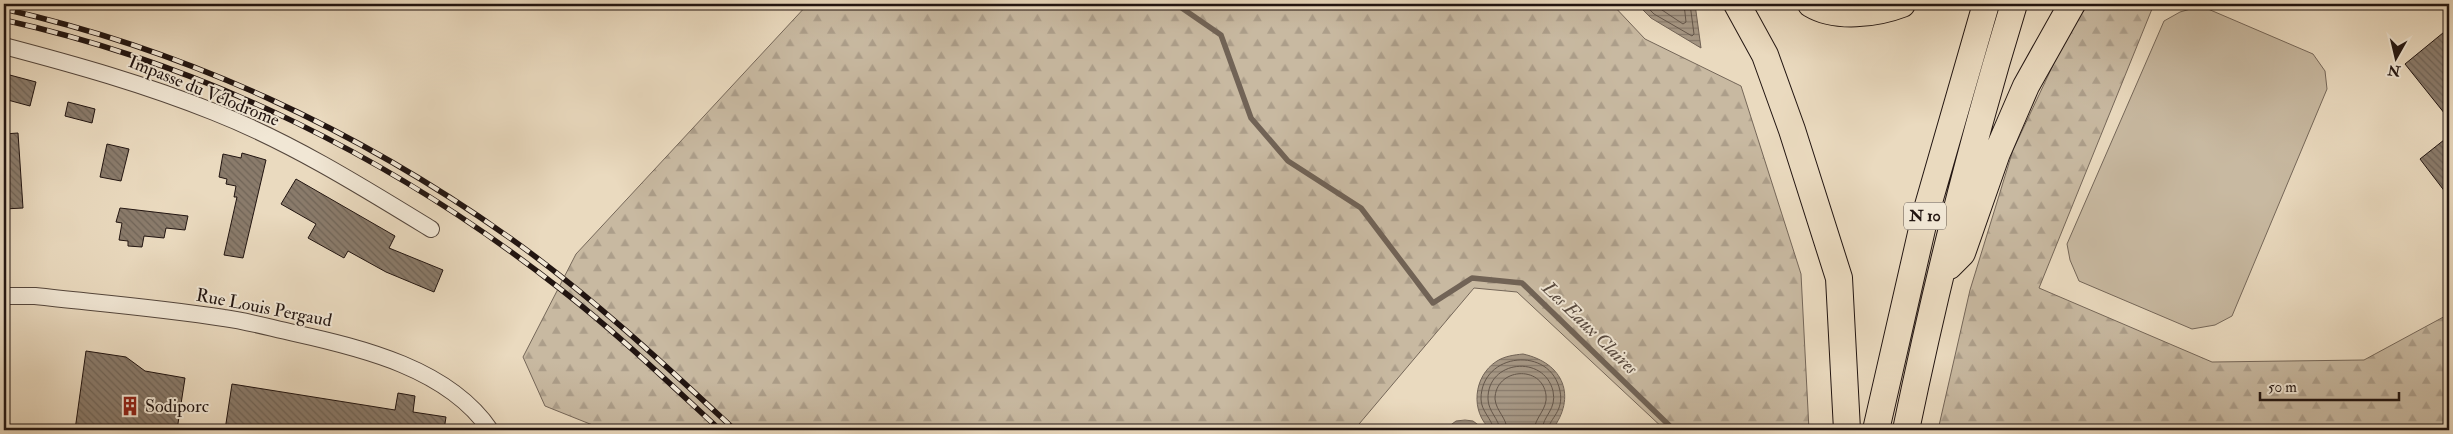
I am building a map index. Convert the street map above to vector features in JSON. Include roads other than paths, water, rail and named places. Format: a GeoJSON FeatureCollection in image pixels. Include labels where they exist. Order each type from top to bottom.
{"type":"FeatureCollection","features":[{"type":"Feature","properties":{"kind":"highway"},"geometry":{"type":"LineString","coordinates":[[1737,4],[1765,55],[1792,130],[1839,278],[1846,430]]}},
{"type":"Feature","properties":{"kind":"highway"},"geometry":{"type":"LineString","coordinates":[[1812,4],[1843,12],[1870,12],[1902,4]]}},
{"type":"Feature","properties":{"kind":"highway","name":"N 10"},"geometry":{"type":"LineString","coordinates":[[1876,430],[1925,216],[1986,4]]}},
{"type":"Feature","properties":{"kind":"highway","name":"N 10"},"geometry":{"type":"LineString","coordinates":[[1906,430],[1939,275],[1982,113],[2014,4]]}},
{"type":"Feature","properties":{"kind":"highway"},"geometry":{"type":"LineString","coordinates":[[1939,275],[1962,253],[1997,153],[2026,86],[2072,4]]}},
{"type":"Feature","properties":{"kind":"street","name":"Impasse du Vélodrome"},"geometry":{"type":"LineString","coordinates":[[4,46],[102,72],[215,112],[297,151],[431,229]]}},
{"type":"Feature","properties":{"kind":"street","name":"Rue Louis Pergaud"},"geometry":{"type":"LineString","coordinates":[[4,296],[35,296],[226,318],[354,347],[408,367],[458,396],[481,417],[490,430]]}},
{"type":"Feature","properties":{"kind":"water"},"geometry":{"type":"Polygon","coordinates":[[[1637,4],[1695,4],[1701,48],[1651,18],[1637,4]]]}},
{"type":"Feature","properties":{"kind":"water"},"geometry":{"type":"Polygon","coordinates":[[[1523,354],[1537,358],[1557,373],[1565,394],[1560,418],[1552,430],[1491,430],[1484,422],[1477,404],[1479,385],[1489,368],[1497,361],[1513,355],[1523,354]]]}},
{"type":"Feature","properties":{"kind":"water"},"geometry":{"type":"Polygon","coordinates":[[[1456,421],[1473,421],[1485,430],[1444,430],[1456,421]]]}},
{"type":"Feature","properties":{"kind":"waterway","name":"Les Eaux Claires"},"geometry":{"type":"LineString","coordinates":[[1176,4],[1221,35],[1251,118],[1288,161],[1361,208],[1433,303],[1472,278],[1522,283],[1674,430]]}},
{"type":"Feature","properties":{"kind":"railway"},"geometry":{"type":"LineString","coordinates":[[4,9],[72,26],[204,71],[268,98],[392,162],[452,199],[540,260],[626,330],[735,430]]}},
{"type":"Feature","properties":{"kind":"railway"},"geometry":{"type":"LineString","coordinates":[[4,20],[79,39],[153,63],[226,91],[296,123],[365,159],[432,198],[497,242],[559,288],[621,340],[720,430]]}},
{"type":"Feature","properties":{"kind":"place","name":"Sodiporc"},"geometry":{"type":"Point","coordinates":[130,406]}}]}
